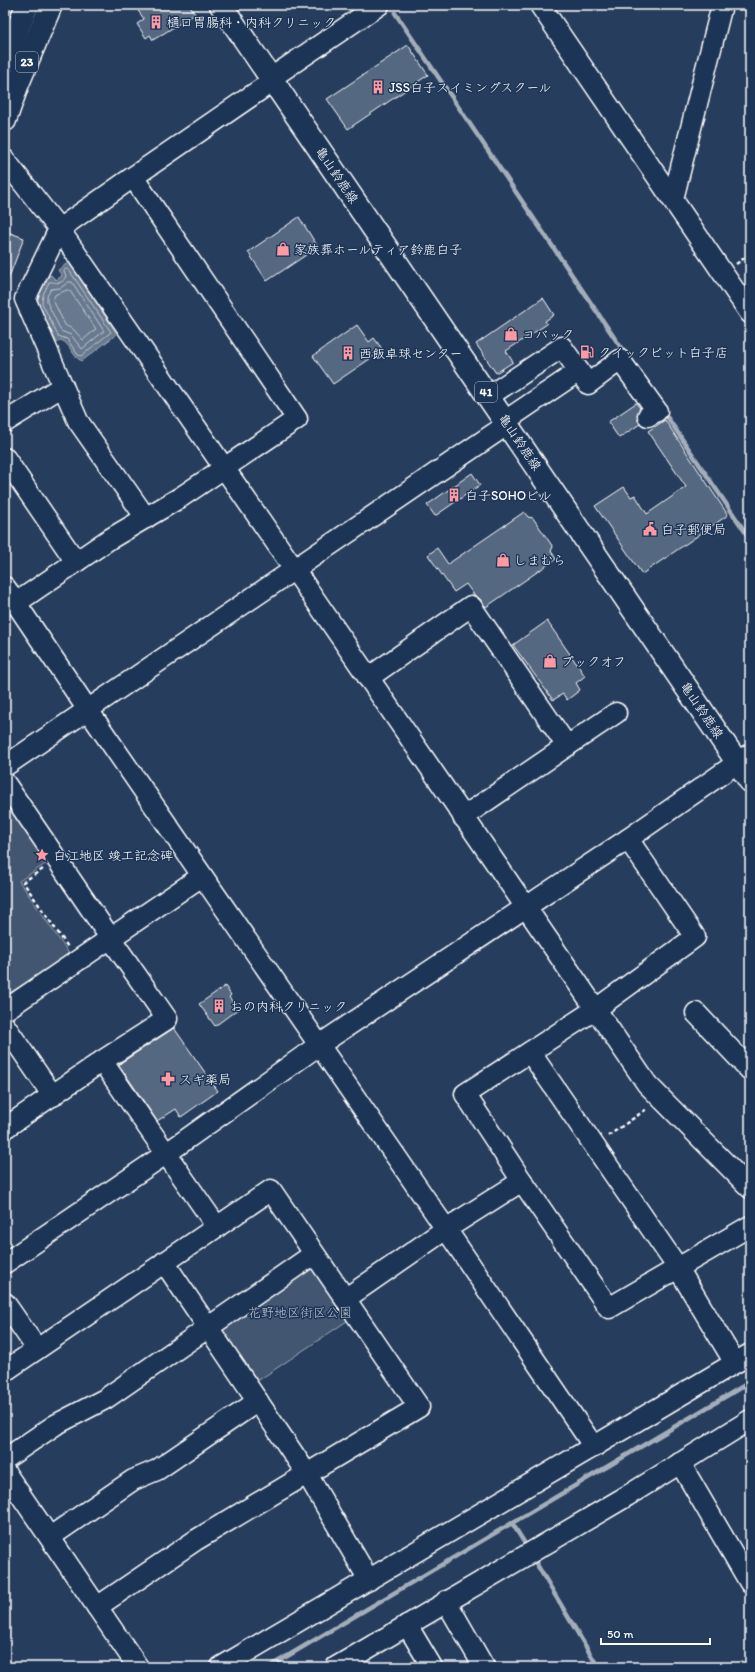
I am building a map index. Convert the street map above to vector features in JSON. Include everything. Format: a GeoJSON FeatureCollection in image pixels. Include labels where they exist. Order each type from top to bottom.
{"type":"FeatureCollection","features":[{"type":"Feature","properties":{"kind":"main road","name":"23"},"geometry":{"type":"LineString","coordinates":[[5,61],[27,5]]}},
{"type":"Feature","properties":{"kind":"main road","name":"23"},"geometry":{"type":"LineString","coordinates":[[5,120],[50,5]]}},
{"type":"Feature","properties":{"kind":"main road","name":"亀山鈴鹿線"},"geometry":{"type":"LineString","coordinates":[[221,5],[506,422],[744,758],[750,781]]}},
{"type":"Feature","properties":{"kind":"street"},"geometry":{"type":"LineString","coordinates":[[146,518],[78,421],[25,299],[59,229],[379,5]]}},
{"type":"Feature","properties":{"kind":"street"},"geometry":{"type":"LineString","coordinates":[[540,5],[750,313]]}},
{"type":"Feature","properties":{"kind":"street"},"geometry":{"type":"LineString","coordinates":[[673,199],[722,5]]}},
{"type":"Feature","properties":{"kind":"street"},"geometry":{"type":"LineString","coordinates":[[5,160],[59,229],[647,1084],[750,1188]]}},
{"type":"Feature","properties":{"kind":"street"},"geometry":{"type":"LineString","coordinates":[[16,604],[108,540],[181,497],[297,419],[133,177]]}},
{"type":"Feature","properties":{"kind":"street"},"geometry":{"type":"LineString","coordinates":[[489,396],[562,347],[588,384],[620,360],[657,411],[645,411]]}},
{"type":"Feature","properties":{"kind":"street"},"geometry":{"type":"LineString","coordinates":[[5,766],[294,569],[579,371]]}},
{"type":"Feature","properties":{"kind":"street"},"geometry":{"type":"LineString","coordinates":[[5,422],[63,386]]}},
{"type":"Feature","properties":{"kind":"street"},"geometry":{"type":"LineString","coordinates":[[5,458],[76,562]]}},
{"type":"Feature","properties":{"kind":"street"},"geometry":{"type":"LineString","coordinates":[[5,587],[594,1447]]}},
{"type":"Feature","properties":{"kind":"street"},"geometry":{"type":"LineString","coordinates":[[368,678],[471,606],[567,746]]}},
{"type":"Feature","properties":{"kind":"street"},"geometry":{"type":"LineString","coordinates":[[463,817],[616,713]]}},
{"type":"Feature","properties":{"kind":"street"},"geometry":{"type":"LineString","coordinates":[[5,1263],[167,1153],[319,1045],[628,839],[744,758]]}},
{"type":"Feature","properties":{"kind":"street"},"geometry":{"type":"LineString","coordinates":[[5,782],[167,1019],[102,1061],[5,1128]]}},
{"type":"Feature","properties":{"kind":"street"},"geometry":{"type":"LineString","coordinates":[[628,839],[695,937],[596,1009],[465,1094],[522,1181],[609,1308],[750,1226]]}},
{"type":"Feature","properties":{"kind":"street"},"geometry":{"type":"LineString","coordinates":[[5,1010],[202,876]]}},
{"type":"Feature","properties":{"kind":"street"},"geometry":{"type":"LineString","coordinates":[[696,1013],[750,1070]]}},
{"type":"Feature","properties":{"kind":"street"},"geometry":{"type":"LineString","coordinates":[[5,1026],[53,1096]]}},
{"type":"Feature","properties":{"kind":"street"},"geometry":{"type":"LineString","coordinates":[[221,1667],[742,1359],[530,1052]]}},
{"type":"Feature","properties":{"kind":"street"},"geometry":{"type":"LineString","coordinates":[[102,1061],[217,1227]]}},
{"type":"Feature","properties":{"kind":"street"},"geometry":{"type":"LineString","coordinates":[[345,1299],[446,1230],[522,1181]]}},
{"type":"Feature","properties":{"kind":"street"},"geometry":{"type":"LineString","coordinates":[[5,1371],[271,1190],[419,1407],[196,1540],[97,1607]]}},
{"type":"Feature","properties":{"kind":"street"},"geometry":{"type":"LineString","coordinates":[[5,1459],[55,1425],[105,1399],[314,1254]]}},
{"type":"Feature","properties":{"kind":"street"},"geometry":{"type":"LineString","coordinates":[[164,1262],[307,1474],[370,1580]]}},
{"type":"Feature","properties":{"kind":"street"},"geometry":{"type":"LineString","coordinates":[[5,1303],[37,1349]]}},
{"type":"Feature","properties":{"kind":"street"},"geometry":{"type":"LineString","coordinates":[[50,1537],[133,1480],[157,1470],[258,1402]]}},
{"type":"Feature","properties":{"kind":"street"},"geometry":{"type":"LineString","coordinates":[[339,1666],[446,1601],[627,1496],[750,1420]]}},
{"type":"Feature","properties":{"kind":"street"},"geometry":{"type":"LineString","coordinates":[[680,1463],[750,1583]]}},
{"type":"Feature","properties":{"kind":"street"},"geometry":{"type":"LineString","coordinates":[[5,1472],[138,1667]]}},
{"type":"Feature","properties":{"kind":"street"},"geometry":{"type":"LineString","coordinates":[[446,1601],[484,1667]]}},
{"type":"Feature","properties":{"kind":"street"},"geometry":{"type":"LineString","coordinates":[[407,1625],[432,1667]]}},
{"type":"Feature","properties":{"kind":"path"},"geometry":{"type":"LineString","coordinates":[[57,859],[23,882],[78,961]]}},
{"type":"Feature","properties":{"kind":"path"},"geometry":{"type":"LineString","coordinates":[[594,1145],[661,1099]]}},
{"type":"Feature","properties":{"kind":"green space"},"geometry":{"type":"Polygon","coordinates":[[[12,807],[50,861],[19,881],[70,955],[5,996],[5,812],[12,807]]]}},
{"type":"Feature","properties":{"kind":"green space","name":"花野地区街区公園"},"geometry":{"type":"Polygon","coordinates":[[[307,1267],[316,1268],[350,1319],[253,1384],[220,1334],[222,1327],[307,1267]]]}},
{"type":"Feature","properties":{"kind":"water"},"geometry":{"type":"Polygon","coordinates":[[[69,262],[117,334],[82,361],[76,357],[67,344],[61,340],[57,343],[38,304],[39,294],[47,277],[51,275],[56,280],[62,276],[58,270],[69,262]]]}},
{"type":"Feature","properties":{"kind":"building","name":"樋口胃腸科・内科クリニック"},"geometry":{"type":"Polygon","coordinates":[[[134,5],[189,5],[195,14],[153,40],[150,35],[146,38],[137,24],[144,19],[134,5]]]}},
{"type":"Feature","properties":{"kind":"building","name":"JSS白子スイミングスクール"},"geometry":{"type":"Polygon","coordinates":[[[408,45],[428,75],[348,129],[327,99],[408,45]]]}},
{"type":"Feature","properties":{"kind":"building","name":"家族葬ホールティア鈴鹿白子"},"geometry":{"type":"Polygon","coordinates":[[[299,217],[318,247],[267,281],[248,252],[299,217]]]}},
{"type":"Feature","properties":{"kind":"building"},"geometry":{"type":"Polygon","coordinates":[[[5,231],[24,238],[6,285],[5,285],[5,231]]]}},
{"type":"Feature","properties":{"kind":"building","name":"コバック"},"geometry":{"type":"Polygon","coordinates":[[[543,298],[554,315],[545,321],[547,324],[506,351],[513,362],[496,373],[476,344],[543,298]]]}},
{"type":"Feature","properties":{"kind":"building","name":"西飯卓球センター"},"geometry":{"type":"Polygon","coordinates":[[[357,325],[369,342],[374,338],[383,350],[333,384],[313,356],[357,325]]]}},
{"type":"Feature","properties":{"kind":"building"},"geometry":{"type":"Polygon","coordinates":[[[636,403],[640,408],[637,416],[640,424],[619,438],[608,422],[636,403]]]}},
{"type":"Feature","properties":{"kind":"building","name":"白子郵便局"},"geometry":{"type":"Polygon","coordinates":[[[665,420],[728,515],[642,574],[595,506],[624,487],[631,497],[635,495],[647,514],[686,487],[648,431],[665,420]]]}},
{"type":"Feature","properties":{"kind":"building","name":"白子SOHOビル"},"geometry":{"type":"Polygon","coordinates":[[[472,473],[480,485],[435,516],[427,505],[472,473]]]}},
{"type":"Feature","properties":{"kind":"building","name":"しまむら"},"geometry":{"type":"Polygon","coordinates":[[[524,512],[528,517],[533,518],[553,547],[551,551],[556,559],[486,607],[466,584],[454,592],[428,555],[437,548],[448,564],[524,512]]]}},
{"type":"Feature","properties":{"kind":"building","name":"ブックオフ"},"geometry":{"type":"Polygon","coordinates":[[[547,621],[585,676],[576,683],[580,690],[567,700],[563,694],[553,700],[513,645],[547,621]]]}},
{"type":"Feature","properties":{"kind":"building","name":"おの内科クリニック"},"geometry":{"type":"Polygon","coordinates":[[[225,986],[231,995],[229,997],[238,1009],[215,1026],[199,1004],[225,986]]]}},
{"type":"Feature","properties":{"kind":"building","name":"スギ薬局"},"geometry":{"type":"Polygon","coordinates":[[[174,1028],[218,1091],[181,1117],[176,1109],[157,1121],[119,1065],[174,1028]]]}},
{"type":"Feature","properties":{"kind":"waterway"},"geometry":{"type":"LineString","coordinates":[[395,13],[626,355]]}},
{"type":"Feature","properties":{"kind":"waterway"},"geometry":{"type":"LineString","coordinates":[[663,411],[750,539]]}},
{"type":"Feature","properties":{"kind":"waterway"},"geometry":{"type":"LineString","coordinates":[[269,1667],[750,1382]]}},
{"type":"Feature","properties":{"kind":"waterway"},"geometry":{"type":"LineString","coordinates":[[512,1523],[524,1542]]}},
{"type":"Feature","properties":{"kind":"waterway"},"geometry":{"type":"LineString","coordinates":[[536,1563],[598,1667]]}},
{"type":"Feature","properties":{"kind":"place","name":"樋口胃腸科・内科クリニック"},"geometry":{"type":"Point","coordinates":[156,22]}},
{"type":"Feature","properties":{"kind":"place","name":"JSS白子スイミングスクール"},"geometry":{"type":"Point","coordinates":[378,87]}},
{"type":"Feature","properties":{"kind":"place","name":"家族葬ホールティア鈴鹿白子"},"geometry":{"type":"Point","coordinates":[283,249]}},
{"type":"Feature","properties":{"kind":"place","name":"コバック"},"geometry":{"type":"Point","coordinates":[511,334]}},
{"type":"Feature","properties":{"kind":"place","name":"クイックピット白子店"},"geometry":{"type":"Point","coordinates":[587,352]}},
{"type":"Feature","properties":{"kind":"place","name":"西飯卓球センター"},"geometry":{"type":"Point","coordinates":[348,353]}},
{"type":"Feature","properties":{"kind":"place","name":"白子SOHOビル"},"geometry":{"type":"Point","coordinates":[454,495]}},
{"type":"Feature","properties":{"kind":"place","name":"白子郵便局"},"geometry":{"type":"Point","coordinates":[650,529]}},
{"type":"Feature","properties":{"kind":"place","name":"しまむら"},"geometry":{"type":"Point","coordinates":[503,560]}},
{"type":"Feature","properties":{"kind":"place","name":"ブックオフ"},"geometry":{"type":"Point","coordinates":[550,661]}},
{"type":"Feature","properties":{"kind":"place","name":"白江地区 竣工記念碑"},"geometry":{"type":"Point","coordinates":[42,855]}},
{"type":"Feature","properties":{"kind":"place","name":"おの内科クリニック"},"geometry":{"type":"Point","coordinates":[219,1006]}},
{"type":"Feature","properties":{"kind":"place","name":"スギ薬局"},"geometry":{"type":"Point","coordinates":[168,1079]}}]}
